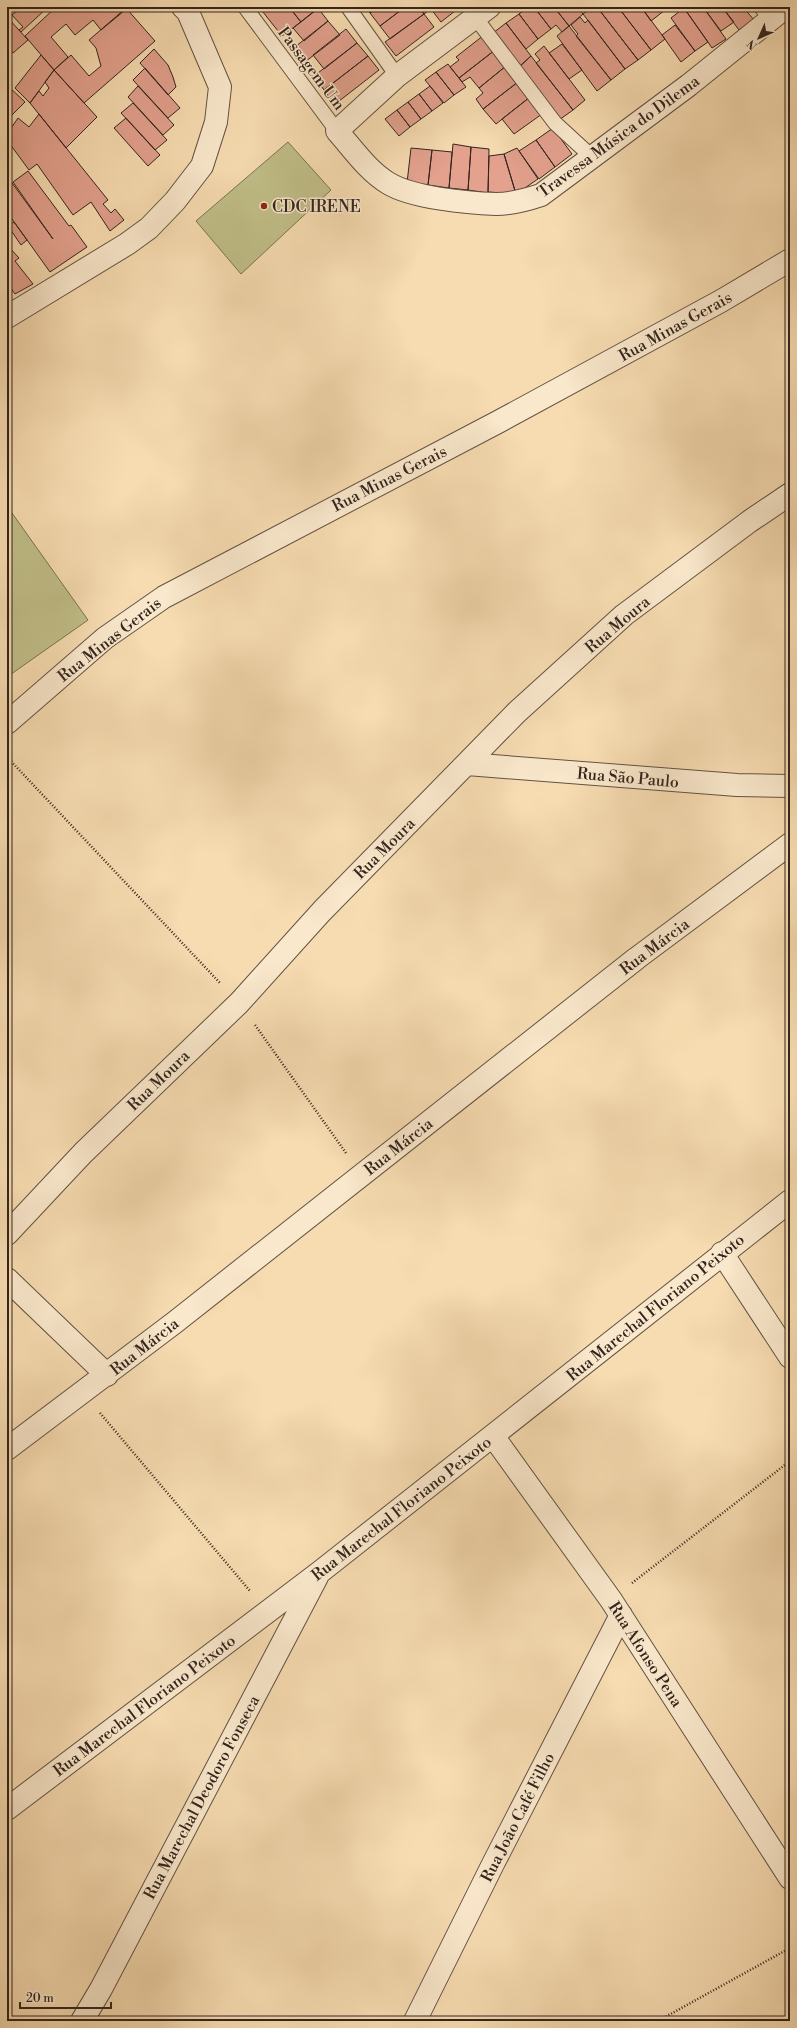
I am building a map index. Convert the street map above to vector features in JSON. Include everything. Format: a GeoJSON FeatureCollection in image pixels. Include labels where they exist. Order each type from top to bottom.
{"type":"FeatureCollection","features":[{"type":"Feature","properties":{"kind":"street"},"geometry":{"type":"LineString","coordinates":[[7,317],[127,244],[149,228],[175,201],[202,166],[216,122],[220,87],[188,9]]}},
{"type":"Feature","properties":{"kind":"street","name":"Travessa Música do Dilema"},"geometry":{"type":"LineString","coordinates":[[337,131],[374,173],[388,184],[407,192],[497,204],[523,201],[541,195],[689,85],[773,11]]}},
{"type":"Feature","properties":{"kind":"street"},"geometry":{"type":"LineString","coordinates":[[337,131],[397,76],[482,12]]}},
{"type":"Feature","properties":{"kind":"street","name":"Rua Minas Gerais"},"geometry":{"type":"LineString","coordinates":[[7,723],[104,638],[164,596],[505,418],[721,301],[790,260]]}},
{"type":"Feature","properties":{"kind":"street","name":"Rua Moura"},"geometry":{"type":"LineString","coordinates":[[7,1234],[83,1153],[239,1003],[322,911],[517,712],[624,615],[750,521],[790,494]]}},
{"type":"Feature","properties":{"kind":"street","name":"Rua São Paulo"},"geometry":{"type":"LineString","coordinates":[[467,764],[729,785],[790,786]]}},
{"type":"Feature","properties":{"kind":"street","name":"Rua Márcia"},"geometry":{"type":"LineString","coordinates":[[7,1449],[107,1375],[638,958],[790,844]]}},
{"type":"Feature","properties":{"kind":"street","name":"Rua Marechal Floriano Peixoto"},"geometry":{"type":"LineString","coordinates":[[7,1809],[320,1572],[603,1350],[722,1253],[790,1201]]}},
{"type":"Feature","properties":{"kind":"street"},"geometry":{"type":"LineString","coordinates":[[722,1253],[790,1357]]}},
{"type":"Feature","properties":{"kind":"street"},"geometry":{"type":"LineString","coordinates":[[7,1279],[107,1375]]}},
{"type":"Feature","properties":{"kind":"street","name":"Rua Afonso Pena"},"geometry":{"type":"LineString","coordinates":[[493,1436],[616,1607],[790,1878]]}},
{"type":"Feature","properties":{"kind":"street","name":"Rua Marechal Deodoro Fonseca"},"geometry":{"type":"LineString","coordinates":[[82,2021],[101,1989],[320,1572]]}},
{"type":"Feature","properties":{"kind":"street","name":"Rua João Café Filho"},"geometry":{"type":"LineString","coordinates":[[415,2021],[493,1864],[616,1607]]}},
{"type":"Feature","properties":{"kind":"lane","name":"Passagem Um"},"geometry":{"type":"LineString","coordinates":[[245,7],[337,131]]}},
{"type":"Feature","properties":{"kind":"lane"},"geometry":{"type":"LineString","coordinates":[[348,7],[397,76]]}},
{"type":"Feature","properties":{"kind":"lane"},"geometry":{"type":"LineString","coordinates":[[482,12],[554,123],[592,157]]}},
{"type":"Feature","properties":{"kind":"path"},"geometry":{"type":"LineString","coordinates":[[7,757],[239,1003],[362,1174]]}},
{"type":"Feature","properties":{"kind":"path"},"geometry":{"type":"LineString","coordinates":[[82,1393],[267,1611]]}},
{"type":"Feature","properties":{"kind":"path"},"geometry":{"type":"LineString","coordinates":[[616,1607],[790,1461]]}},
{"type":"Feature","properties":{"kind":"path"},"geometry":{"type":"LineString","coordinates":[[658,2021],[790,1948]]}},
{"type":"Feature","properties":{"kind":"shaded area","name":"CDC IRENE"},"geometry":{"type":"Polygon","coordinates":[[[288,142],[331,190],[241,274],[196,221],[288,142]]]}},
{"type":"Feature","properties":{"kind":"shaded area"},"geometry":{"type":"Polygon","coordinates":[[[7,506],[88,620],[7,677],[7,506]]]}},
{"type":"Feature","properties":{"kind":"building"},"geometry":{"type":"Polygon","coordinates":[[[22,7],[48,7],[21,32],[19,30],[23,27],[12,15],[22,7]]]}},
{"type":"Feature","properties":{"kind":"building"},"geometry":{"type":"Polygon","coordinates":[[[56,7],[120,7],[124,11],[101,30],[93,20],[75,35],[66,24],[51,37],[68,57],[54,70],[25,36],[56,7]]]}},
{"type":"Feature","properties":{"kind":"building"},"geometry":{"type":"Polygon","coordinates":[[[259,7],[289,7],[301,22],[282,36],[259,7]]]}},
{"type":"Feature","properties":{"kind":"building"},"geometry":{"type":"Polygon","coordinates":[[[289,7],[320,7],[301,22],[289,7]]]}},
{"type":"Feature","properties":{"kind":"building"},"geometry":{"type":"Polygon","coordinates":[[[365,7],[378,7],[370,13],[365,7]]]}},
{"type":"Feature","properties":{"kind":"building"},"geometry":{"type":"Polygon","coordinates":[[[378,7],[405,7],[380,26],[370,13],[378,7]]]}},
{"type":"Feature","properties":{"kind":"building"},"geometry":{"type":"Polygon","coordinates":[[[405,7],[419,7],[424,14],[390,39],[380,26],[405,7]]]}},
{"type":"Feature","properties":{"kind":"building"},"geometry":{"type":"Polygon","coordinates":[[[419,7],[433,7],[424,14],[419,7]]]}},
{"type":"Feature","properties":{"kind":"building"},"geometry":{"type":"Polygon","coordinates":[[[433,7],[460,7],[441,22],[431,9],[433,7]]]}},
{"type":"Feature","properties":{"kind":"building"},"geometry":{"type":"Polygon","coordinates":[[[528,7],[534,7],[551,29],[538,39],[519,14],[528,7]]]}},
{"type":"Feature","properties":{"kind":"building"},"geometry":{"type":"Polygon","coordinates":[[[534,7],[554,7],[569,26],[562,32],[556,25],[551,29],[534,7]]]}},
{"type":"Feature","properties":{"kind":"building"},"geometry":{"type":"Polygon","coordinates":[[[554,7],[577,7],[583,14],[569,26],[554,7]]]}},
{"type":"Feature","properties":{"kind":"building"},"geometry":{"type":"Polygon","coordinates":[[[592,7],[597,7],[638,60],[625,69],[583,14],[592,7]]]}},
{"type":"Feature","properties":{"kind":"building"},"geometry":{"type":"Polygon","coordinates":[[[597,7],[618,7],[651,50],[638,60],[597,7]]]}},
{"type":"Feature","properties":{"kind":"building"},"geometry":{"type":"Polygon","coordinates":[[[618,7],[641,7],[665,39],[651,50],[618,7]]]}},
{"type":"Feature","properties":{"kind":"building"},"geometry":{"type":"Polygon","coordinates":[[[641,7],[662,7],[665,10],[651,21],[641,7]]]}},
{"type":"Feature","properties":{"kind":"building"},"geometry":{"type":"Polygon","coordinates":[[[703,7],[726,39],[712,48],[684,8],[703,7]]]}},
{"type":"Feature","properties":{"kind":"building"},"geometry":{"type":"Polygon","coordinates":[[[703,7],[722,7],[734,22],[721,31],[703,7]]]}},
{"type":"Feature","properties":{"kind":"building"},"geometry":{"type":"Polygon","coordinates":[[[722,7],[743,7],[754,20],[739,30],[722,7]]]}},
{"type":"Feature","properties":{"kind":"building"},"geometry":{"type":"Polygon","coordinates":[[[126,8],[155,41],[84,103],[54,70],[71,55],[89,76],[101,66],[96,48],[89,40],[126,8]]]}},
{"type":"Feature","properties":{"kind":"building"},"geometry":{"type":"Polygon","coordinates":[[[318,8],[328,21],[304,41],[293,28],[318,8]]]}},
{"type":"Feature","properties":{"kind":"building"},"geometry":{"type":"Polygon","coordinates":[[[684,8],[708,42],[695,51],[671,18],[684,8]]]}},
{"type":"Feature","properties":{"kind":"building"},"geometry":{"type":"Polygon","coordinates":[[[424,14],[434,27],[396,56],[385,42],[424,14]]]}},
{"type":"Feature","properties":{"kind":"building"},"geometry":{"type":"Polygon","coordinates":[[[519,14],[538,39],[526,49],[506,23],[519,14]]]}},
{"type":"Feature","properties":{"kind":"building"},"geometry":{"type":"Polygon","coordinates":[[[7,17],[28,40],[13,53],[7,46],[7,17]]]}},
{"type":"Feature","properties":{"kind":"building"},"geometry":{"type":"Polygon","coordinates":[[[580,17],[585,23],[588,20],[625,69],[611,80],[576,36],[578,34],[571,25],[580,17]]]}},
{"type":"Feature","properties":{"kind":"building"},"geometry":{"type":"Polygon","coordinates":[[[328,21],[340,35],[301,65],[291,50],[328,21]]]}},
{"type":"Feature","properties":{"kind":"building"},"geometry":{"type":"Polygon","coordinates":[[[506,23],[531,56],[519,67],[493,33],[506,23]]]}},
{"type":"Feature","properties":{"kind":"building"},"geometry":{"type":"Polygon","coordinates":[[[675,25],[695,51],[681,62],[662,35],[675,25]]]}},
{"type":"Feature","properties":{"kind":"building"},"geometry":{"type":"Polygon","coordinates":[[[569,26],[611,80],[597,91],[557,36],[569,26]]]}},
{"type":"Feature","properties":{"kind":"building"},"geometry":{"type":"Polygon","coordinates":[[[346,29],[357,43],[324,69],[313,55],[346,29]]]}},
{"type":"Feature","properties":{"kind":"building"},"geometry":{"type":"Polygon","coordinates":[[[484,35],[495,50],[459,78],[450,67],[459,60],[456,57],[484,35]]]}},
{"type":"Feature","properties":{"kind":"building"},"geometry":{"type":"Polygon","coordinates":[[[357,43],[368,56],[324,90],[314,76],[357,43]]]}},
{"type":"Feature","properties":{"kind":"building"},"geometry":{"type":"Polygon","coordinates":[[[562,44],[582,70],[569,79],[549,53],[562,44]]]}},
{"type":"Feature","properties":{"kind":"building"},"geometry":{"type":"Polygon","coordinates":[[[544,46],[585,100],[573,110],[536,63],[540,60],[535,54],[544,46]]]}},
{"type":"Feature","properties":{"kind":"building"},"geometry":{"type":"Polygon","coordinates":[[[154,49],[168,65],[173,77],[176,87],[168,95],[140,63],[154,49]]]}},
{"type":"Feature","properties":{"kind":"building"},"geometry":{"type":"Polygon","coordinates":[[[495,50],[506,66],[479,88],[470,77],[462,82],[459,78],[495,50]]]}},
{"type":"Feature","properties":{"kind":"building"},"geometry":{"type":"Polygon","coordinates":[[[41,55],[54,70],[30,103],[15,88],[41,55]]]}},
{"type":"Feature","properties":{"kind":"building"},"geometry":{"type":"Polygon","coordinates":[[[368,56],[379,70],[334,105],[324,90],[368,56]]]}},
{"type":"Feature","properties":{"kind":"building"},"geometry":{"type":"Polygon","coordinates":[[[531,56],[573,110],[559,120],[519,67],[531,56]]]}},
{"type":"Feature","properties":{"kind":"building"},"geometry":{"type":"Polygon","coordinates":[[[448,64],[466,87],[454,95],[436,72],[448,64]]]}},
{"type":"Feature","properties":{"kind":"building"},"geometry":{"type":"Polygon","coordinates":[[[506,66],[518,82],[483,109],[476,99],[483,93],[479,88],[506,66]]]}},
{"type":"Feature","properties":{"kind":"building"},"geometry":{"type":"Polygon","coordinates":[[[145,68],[180,108],[168,118],[133,80],[145,68]]]}},
{"type":"Feature","properties":{"kind":"building"},"geometry":{"type":"Polygon","coordinates":[[[54,70],[97,117],[66,148],[30,103],[39,91],[43,96],[49,88],[45,82],[54,70]]]}},
{"type":"Feature","properties":{"kind":"building"},"geometry":{"type":"Polygon","coordinates":[[[436,72],[454,95],[444,103],[425,80],[436,72]]]}},
{"type":"Feature","properties":{"kind":"building"},"geometry":{"type":"Polygon","coordinates":[[[518,82],[530,97],[496,124],[483,109],[518,82]]]}},
{"type":"Feature","properties":{"kind":"building"},"geometry":{"type":"Polygon","coordinates":[[[7,85],[25,102],[7,120],[7,85]]]}},
{"type":"Feature","properties":{"kind":"building"},"geometry":{"type":"Polygon","coordinates":[[[138,86],[174,125],[163,135],[128,97],[138,86]]]}},
{"type":"Feature","properties":{"kind":"building"},"geometry":{"type":"Polygon","coordinates":[[[430,86],[443,103],[432,111],[419,94],[430,86]]]}},
{"type":"Feature","properties":{"kind":"building"},"geometry":{"type":"Polygon","coordinates":[[[419,94],[432,111],[421,119],[408,102],[419,94]]]}},
{"type":"Feature","properties":{"kind":"building"},"geometry":{"type":"Polygon","coordinates":[[[530,97],[542,114],[514,134],[502,119],[530,97]]]}},
{"type":"Feature","properties":{"kind":"building"},"geometry":{"type":"Polygon","coordinates":[[[408,102],[421,119],[410,127],[397,110],[408,102]]]}},
{"type":"Feature","properties":{"kind":"building"},"geometry":{"type":"Polygon","coordinates":[[[133,103],[167,140],[155,150],[121,113],[133,103]]]}},
{"type":"Feature","properties":{"kind":"building"},"geometry":{"type":"Polygon","coordinates":[[[397,110],[410,127],[399,136],[385,119],[397,110]]]}},
{"type":"Feature","properties":{"kind":"building"},"geometry":{"type":"Polygon","coordinates":[[[39,114],[108,200],[103,204],[111,213],[115,209],[124,220],[110,231],[91,202],[73,215],[37,164],[29,170],[7,140],[7,134],[18,118],[29,127],[39,114]]]}},
{"type":"Feature","properties":{"kind":"building"},"geometry":{"type":"Polygon","coordinates":[[[126,118],[160,155],[148,166],[114,128],[126,118]]]}},
{"type":"Feature","properties":{"kind":"building"},"geometry":{"type":"Polygon","coordinates":[[[553,128],[572,154],[555,167],[536,140],[553,128]]]}},
{"type":"Feature","properties":{"kind":"building"},"geometry":{"type":"Polygon","coordinates":[[[536,140],[555,167],[539,179],[519,151],[536,140]]]}},
{"type":"Feature","properties":{"kind":"building"},"geometry":{"type":"Polygon","coordinates":[[[453,144],[471,147],[468,190],[449,188],[453,144]]]}},
{"type":"Feature","properties":{"kind":"building"},"geometry":{"type":"Polygon","coordinates":[[[471,147],[489,149],[488,193],[468,190],[471,147]]]}},
{"type":"Feature","properties":{"kind":"building"},"geometry":{"type":"Polygon","coordinates":[[[411,148],[432,150],[428,185],[407,183],[411,148]]]}},
{"type":"Feature","properties":{"kind":"building"},"geometry":{"type":"Polygon","coordinates":[[[517,148],[538,179],[516,194],[504,154],[517,148]]]}},
{"type":"Feature","properties":{"kind":"building"},"geometry":{"type":"Polygon","coordinates":[[[432,150],[452,152],[449,188],[428,185],[432,150]]]}},
{"type":"Feature","properties":{"kind":"building"},"geometry":{"type":"Polygon","coordinates":[[[504,154],[516,194],[488,192],[489,156],[504,154]]]}},
{"type":"Feature","properties":{"kind":"building"},"geometry":{"type":"Polygon","coordinates":[[[28,171],[69,226],[71,225],[87,247],[50,272],[7,212],[7,176],[53,239],[13,182],[28,171]]]}},
{"type":"Feature","properties":{"kind":"building"},"geometry":{"type":"Polygon","coordinates":[[[14,222],[27,240],[21,245],[8,226],[14,222]]]}},
{"type":"Feature","properties":{"kind":"building"},"geometry":{"type":"Polygon","coordinates":[[[7,245],[19,258],[15,261],[33,284],[15,294],[7,283],[7,245]]]}},
{"type":"Feature","properties":{"kind":"place","name":"CDC IRENE"},"geometry":{"type":"Point","coordinates":[264,206]}}]}
